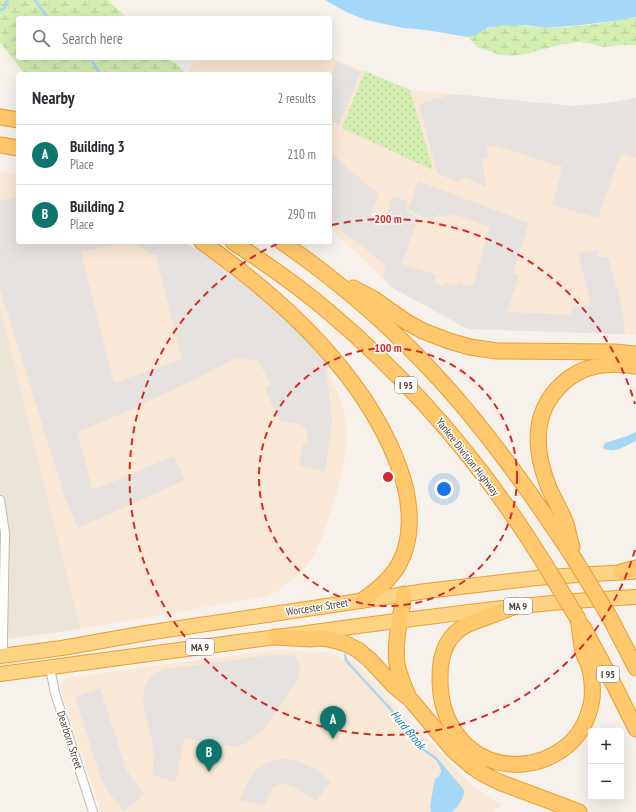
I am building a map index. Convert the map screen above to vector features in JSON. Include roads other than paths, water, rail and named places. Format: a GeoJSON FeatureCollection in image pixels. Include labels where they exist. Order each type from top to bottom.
{"type":"FeatureCollection","features":[{"type":"Feature","properties":{"kind":"highway"},"geometry":{"type":"LineString","coordinates":[[0,117],[16,120]]}},
{"type":"Feature","properties":{"kind":"highway"},"geometry":{"type":"LineString","coordinates":[[0,145],[16,148]]}},
{"type":"Feature","properties":{"kind":"highway"},"geometry":{"type":"LineString","coordinates":[[205,244],[235,266],[271,296],[300,322],[324,347],[346,373],[361,394],[377,418],[390,444],[399,465],[407,496],[410,520],[408,540],[402,558],[392,576],[382,586],[363,600]]}},
{"type":"Feature","properties":{"kind":"highway","name":"Yankee Division Highway"},"geometry":{"type":"LineString","coordinates":[[236,244],[280,274],[329,312],[358,338],[398,375],[474,463],[506,506],[544,563],[608,672],[636,729]]}},
{"type":"Feature","properties":{"kind":"highway","name":"I 95"},"geometry":{"type":"LineString","coordinates":[[285,244],[360,302],[396,335],[460,403],[516,473],[575,560],[636,668]]}},
{"type":"Feature","properties":{"kind":"highway"},"geometry":{"type":"LineString","coordinates":[[324,273],[374,299],[417,328],[456,344],[497,351],[614,352],[636,354]]}},
{"type":"Feature","properties":{"kind":"highway"},"geometry":{"type":"LineString","coordinates":[[575,560],[565,522],[547,483],[540,461],[538,437],[542,416],[546,404],[554,393],[561,385],[576,374],[592,367],[602,365],[615,364],[636,366]]}},
{"type":"Feature","properties":{"kind":"highway"},"geometry":{"type":"LineString","coordinates":[[621,572],[636,568]]}},
{"type":"Feature","properties":{"kind":"highway","name":"Worcester Street"},"geometry":{"type":"LineString","coordinates":[[2,656],[62,648],[141,634],[404,594],[505,581],[560,576],[636,572]]}},
{"type":"Feature","properties":{"kind":"highway"},"geometry":{"type":"LineString","coordinates":[[404,594],[397,642],[397,661],[401,679],[410,699]]}},
{"type":"Feature","properties":{"kind":"highway","name":"MA 9"},"geometry":{"type":"LineString","coordinates":[[0,674],[516,606],[636,598]]}},
{"type":"Feature","properties":{"kind":"highway"},"geometry":{"type":"LineString","coordinates":[[516,606],[474,621],[460,628],[446,646],[440,666],[440,687],[443,704],[448,720],[455,732],[462,741],[474,751],[484,757],[501,763],[513,765],[526,764],[547,758],[565,747],[574,739],[582,728],[590,705],[592,686],[578,619]]}},
{"type":"Feature","properties":{"kind":"highway"},"geometry":{"type":"LineString","coordinates":[[276,637],[329,639],[348,645],[362,653],[394,686],[410,699],[453,750],[477,770],[499,782],[579,812]]}},
{"type":"Feature","properties":{"kind":"street"},"geometry":{"type":"LineString","coordinates":[[0,500],[5,533],[2,656]]}},
{"type":"Feature","properties":{"kind":"street","name":"Dearborn Street"},"geometry":{"type":"LineString","coordinates":[[50,668],[55,693],[93,812]]}},
{"type":"Feature","properties":{"kind":"water"},"geometry":{"type":"Polygon","coordinates":[[[325,0],[636,0],[636,17],[581,25],[546,28],[525,25],[497,26],[487,28],[476,35],[468,37],[404,28],[366,20],[346,12],[325,0]]]}},
{"type":"Feature","properties":{"kind":"water"},"geometry":{"type":"Polygon","coordinates":[[[636,432],[636,441],[624,447],[617,450],[609,450],[604,449],[603,447],[605,443],[636,432]]]}},
{"type":"Feature","properties":{"kind":"water"},"geometry":{"type":"Polygon","coordinates":[[[435,758],[439,760],[464,790],[459,805],[452,812],[431,812],[430,806],[435,779],[441,771],[435,758]]]}},
{"type":"Feature","properties":{"kind":"waterway","name":"Hurd Brook"},"geometry":{"type":"LineString","coordinates":[[0,10],[4,9],[8,0]]}},
{"type":"Feature","properties":{"kind":"waterway","name":"Hurd Brook"},"geometry":{"type":"LineString","coordinates":[[35,0],[47,16]]}},
{"type":"Feature","properties":{"kind":"waterway","name":"Hurd Brook"},"geometry":{"type":"LineString","coordinates":[[91,60],[99,72]]}},
{"type":"Feature","properties":{"kind":"waterway","name":"Hurd Brook"},"geometry":{"type":"LineString","coordinates":[[345,655],[346,660],[350,665],[406,726],[424,750],[437,759]]}},
{"type":"Feature","properties":{"kind":"place","name":"Building 3"},"geometry":{"type":"Point","coordinates":[333,739]}},
{"type":"Feature","properties":{"kind":"place","name":"Building 2"},"geometry":{"type":"Point","coordinates":[209,772]}}]}
